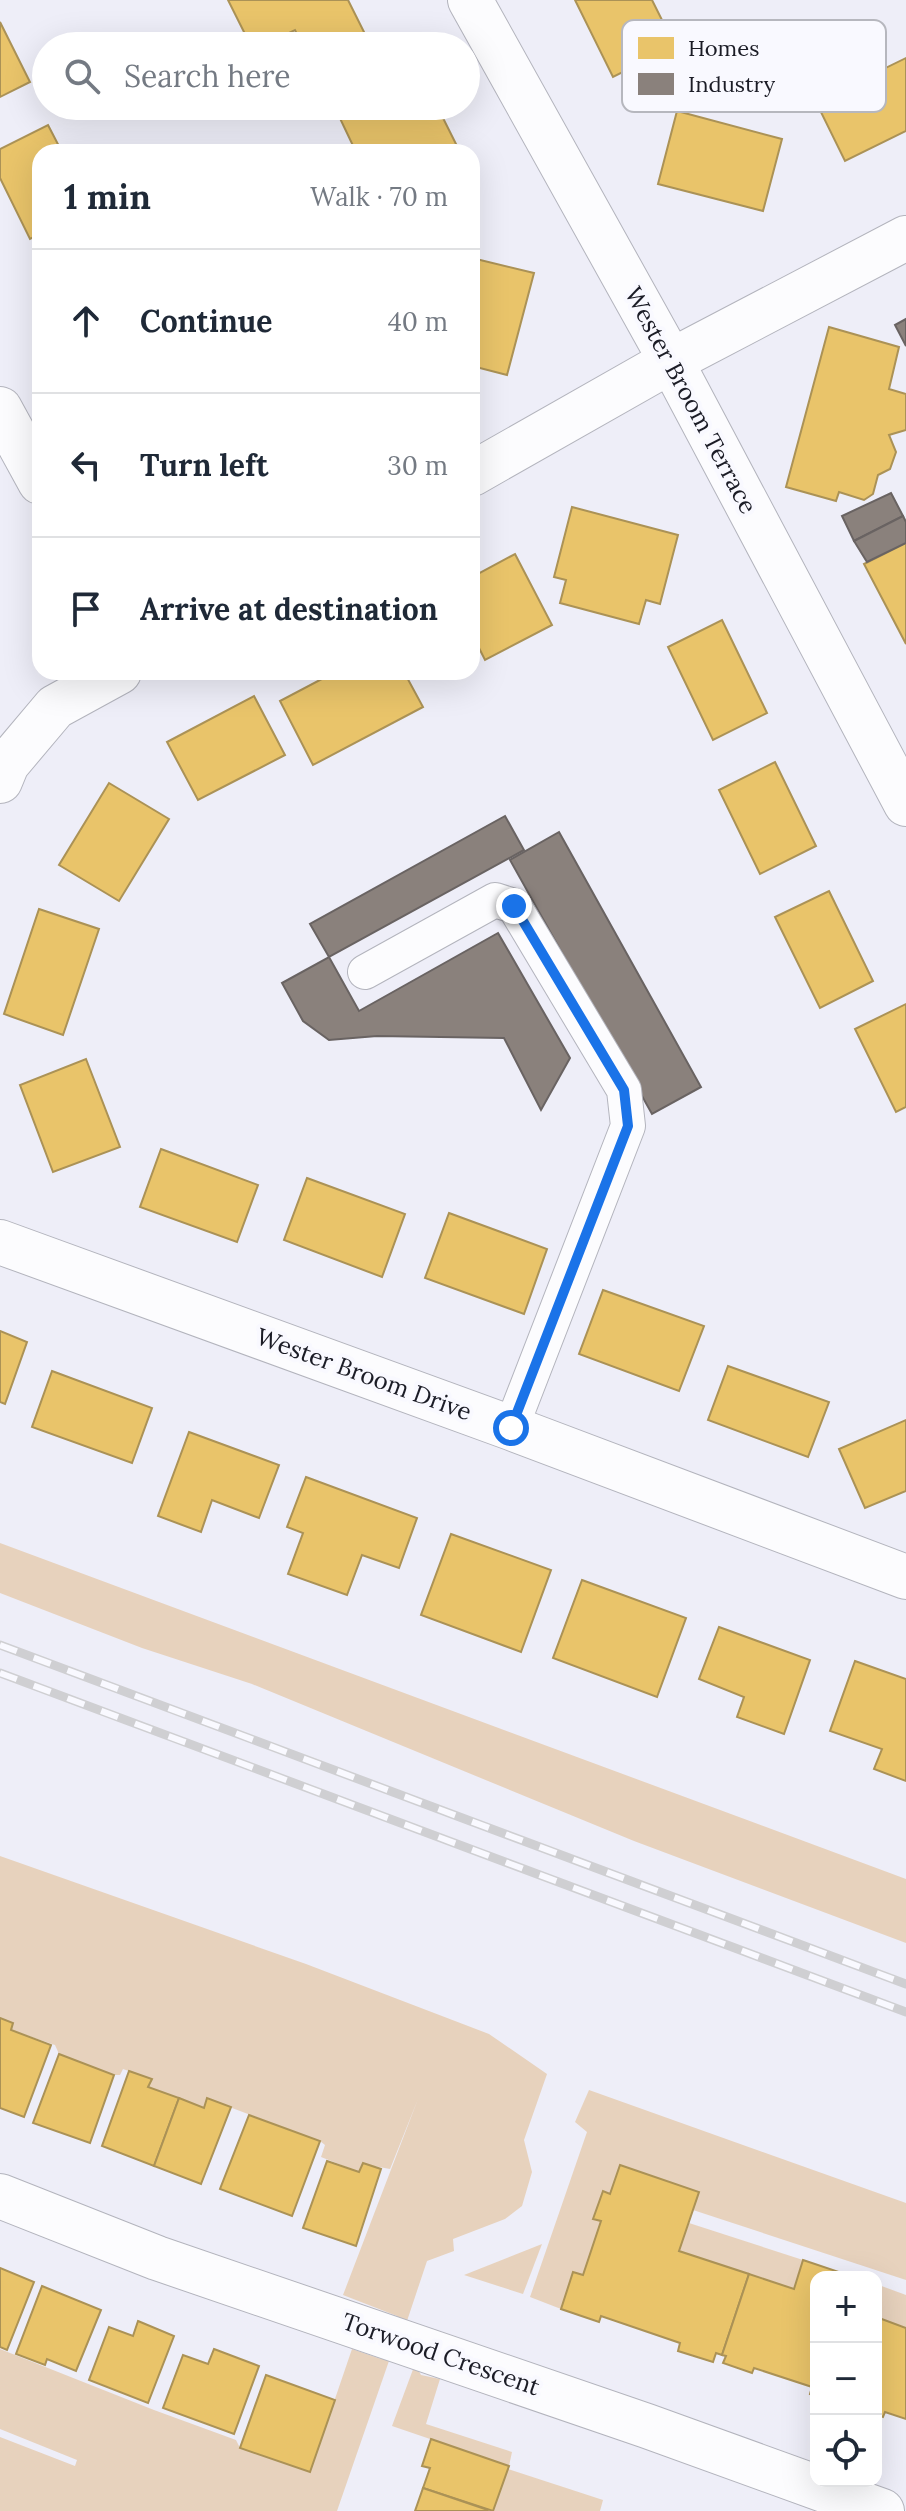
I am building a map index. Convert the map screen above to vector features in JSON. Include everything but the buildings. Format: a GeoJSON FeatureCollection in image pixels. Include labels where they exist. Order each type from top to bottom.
{"type":"FeatureCollection","features":[{"type":"Feature","properties":{"kind":"street","name":"Wester Broom Terrace"},"geometry":{"type":"LineString","coordinates":[[470,0],[671,361],[906,804]]}},
{"type":"Feature","properties":{"kind":"street"},"geometry":{"type":"LineString","coordinates":[[480,469],[671,361],[906,238]]}},
{"type":"Feature","properties":{"kind":"street"},"geometry":{"type":"LineString","coordinates":[[0,409],[32,467]]}},
{"type":"Feature","properties":{"kind":"street"},"geometry":{"type":"LineString","coordinates":[[0,781],[7,764],[55,707],[104,680]]}},
{"type":"Feature","properties":{"kind":"street","name":"Wester Broom Drive"},"geometry":{"type":"LineString","coordinates":[[0,1242],[511,1428],[906,1577]]}},
{"type":"Feature","properties":{"kind":"street","name":"Torwood Crescent"},"geometry":{"type":"LineString","coordinates":[[0,2196],[157,2258],[647,2426],[882,2511]]}},
{"type":"Feature","properties":{"kind":"lane"},"geometry":{"type":"LineString","coordinates":[[365,972],[495,900],[514,906],[624,1090],[628,1126],[511,1428]]}},
{"type":"Feature","properties":{"kind":"shaded area"},"geometry":{"type":"Polygon","coordinates":[[[0,1543],[906,1879],[906,1943],[634,1841],[252,1684],[142,1648],[0,1593],[0,1543]]]}},
{"type":"Feature","properties":{"kind":"shaded area"},"geometry":{"type":"Polygon","coordinates":[[[0,1856],[306,1964],[489,2034],[547,2074],[524,2140],[532,2172],[522,2206],[505,2219],[453,2239],[454,2251],[427,2261],[406,2324],[397,2316],[343,2295],[418,2099],[390,2169],[363,2164],[359,2172],[321,2157],[325,2145],[320,2141],[208,2099],[204,2108],[148,2087],[151,2079],[123,2069],[120,2075],[114,2075],[59,2054],[55,2045],[11,2030],[13,2023],[0,2018],[0,1856]]]}},
{"type":"Feature","properties":{"kind":"shaded area"},"geometry":{"type":"Polygon","coordinates":[[[589,2090],[906,2203],[906,2280],[693,2210],[699,2192],[601,2221],[583,2275],[573,2273],[561,2309],[530,2297],[587,2132],[575,2122],[589,2090]]]}},
{"type":"Feature","properties":{"kind":"shaded area"},"geometry":{"type":"Polygon","coordinates":[[[689,2223],[803,2260],[794,2289],[679,2251],[689,2223]]]}},
{"type":"Feature","properties":{"kind":"shaded area"},"geometry":{"type":"Polygon","coordinates":[[[542,2244],[523,2294],[464,2275],[542,2244]]]}},
{"type":"Feature","properties":{"kind":"shaded area"},"geometry":{"type":"Polygon","coordinates":[[[882,2286],[906,2295],[906,2328],[882,2320],[882,2286]]]}},
{"type":"Feature","properties":{"kind":"shaded area"},"geometry":{"type":"Polygon","coordinates":[[[0,2349],[236,2440],[240,2448],[310,2472],[352,2349],[381,2359],[390,2358],[337,2511],[0,2511],[0,2437],[75,2466],[77,2460],[0,2429],[0,2349]]]}},
{"type":"Feature","properties":{"kind":"shaded area"},"geometry":{"type":"Polygon","coordinates":[[[415,2364],[421,2375],[440,2379],[426,2424],[512,2452],[509,2466],[392,2426],[415,2364]]]}},
{"type":"Feature","properties":{"kind":"shaded area"},"geometry":{"type":"Polygon","coordinates":[[[508,2469],[603,2500],[600,2511],[493,2511],[508,2469]]]}},
{"type":"Feature","properties":{"kind":"railway"},"geometry":{"type":"LineString","coordinates":[[0,1645],[906,1984]]}},
{"type":"Feature","properties":{"kind":"railway"},"geometry":{"type":"LineString","coordinates":[[0,1673],[906,2012]]}},
{"type":"Feature","properties":{"kind":"route"},"geometry":{"type":"LineString","coordinates":[[511,1428],[628,1126],[624,1090],[514,906]]}}]}
